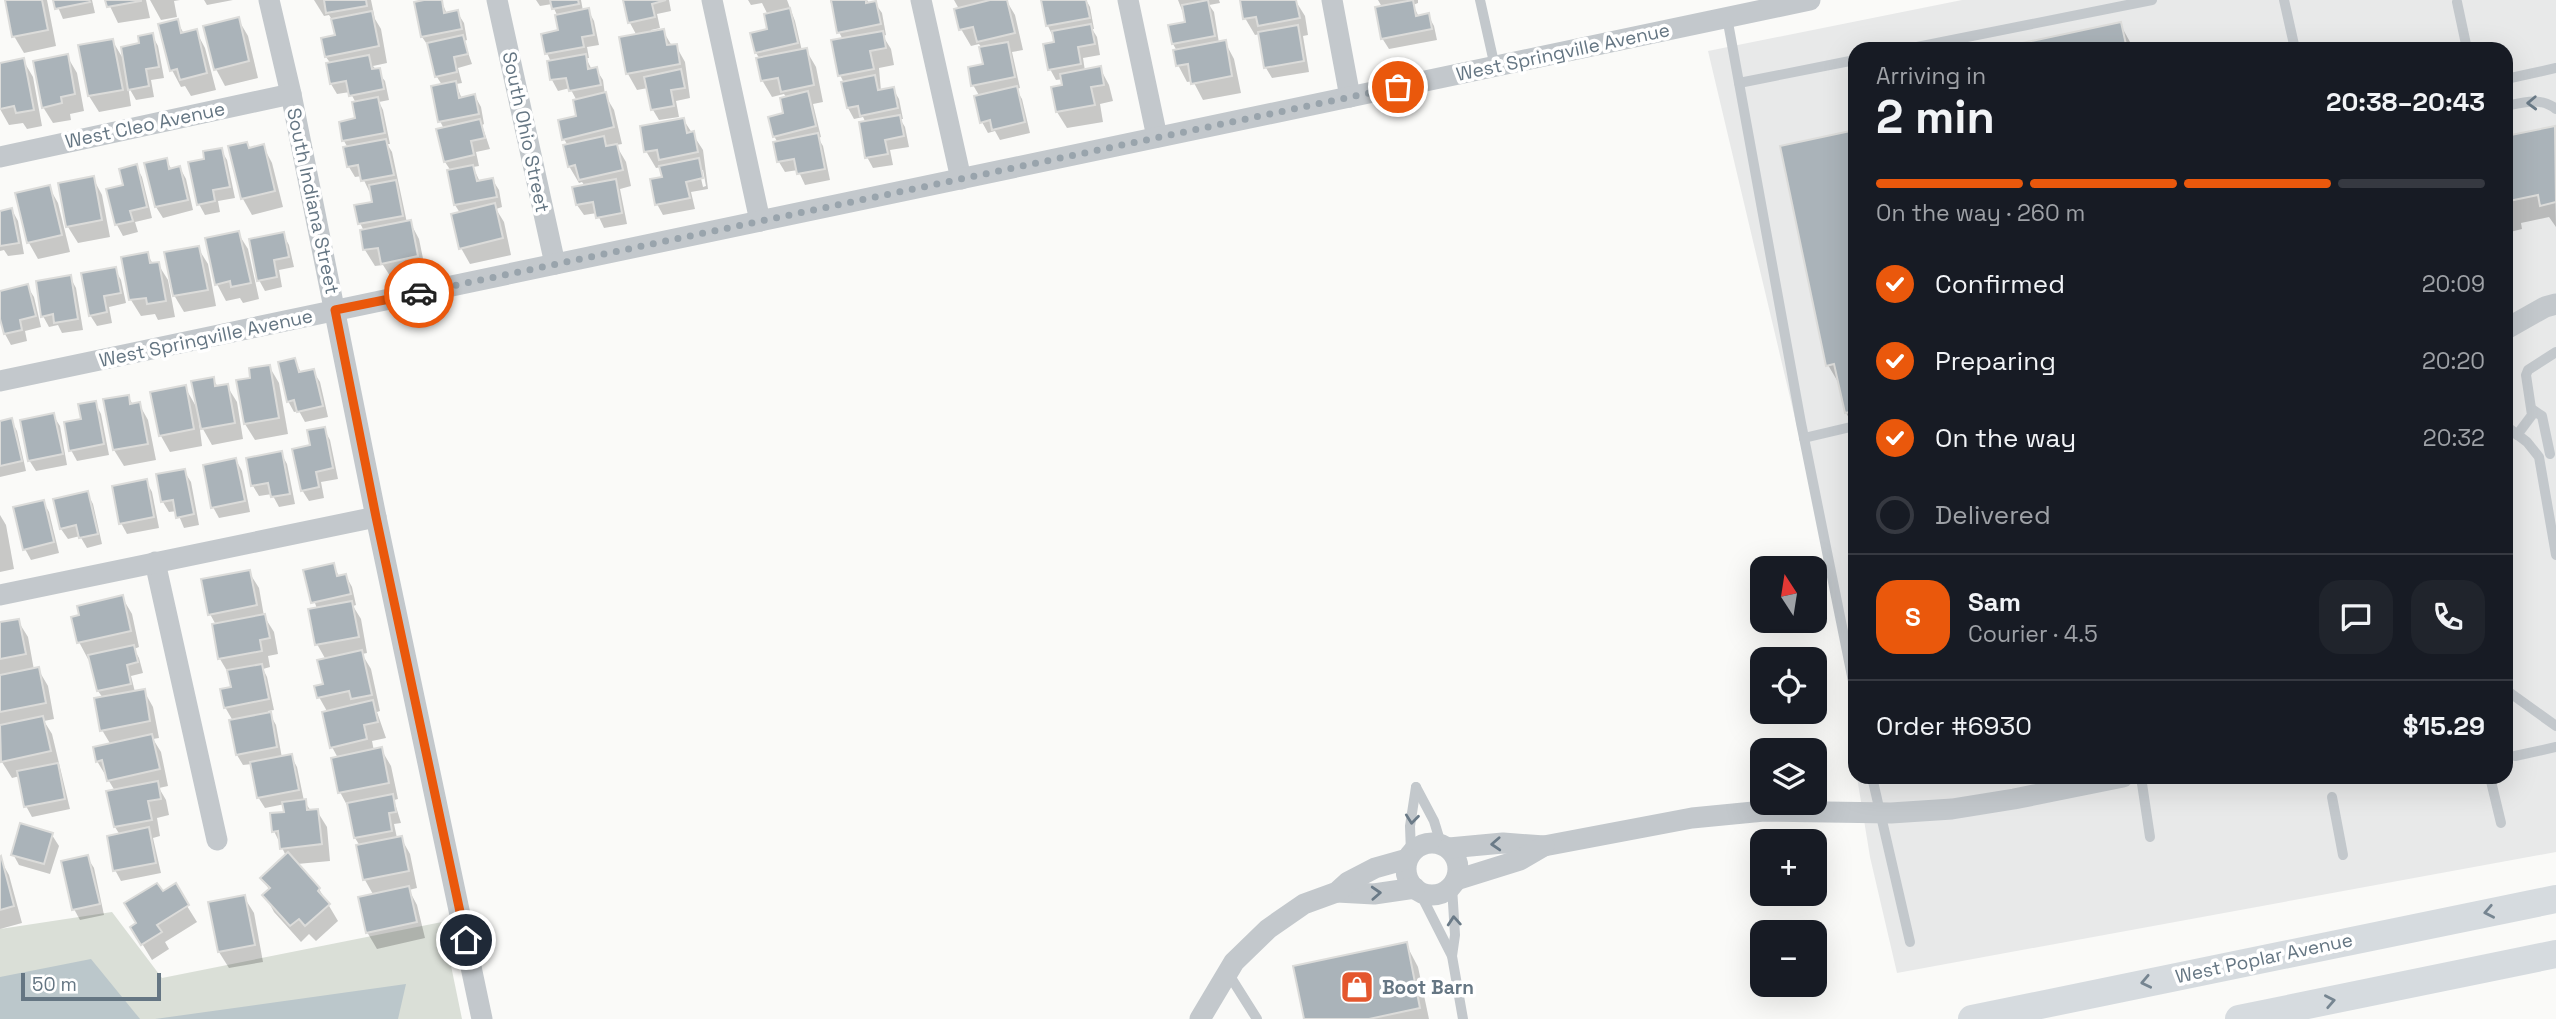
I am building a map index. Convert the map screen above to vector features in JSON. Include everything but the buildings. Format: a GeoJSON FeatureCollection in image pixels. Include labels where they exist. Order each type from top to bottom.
{"type":"FeatureCollection","features":[{"type":"Feature","properties":{"kind":"main road","name":"West Poplar Avenue"},"geometry":{"type":"LineString","coordinates":[[1972,1019],[2556,899]]}},
{"type":"Feature","properties":{"kind":"main road"},"geometry":{"type":"LineString","coordinates":[[2239,1019],[2556,954]]}},
{"type":"Feature","properties":{"kind":"street","name":"South Indiana Street"},"geometry":{"type":"LineString","coordinates":[[269,0],[291,94],[376,517],[482,1019]]}},
{"type":"Feature","properties":{"kind":"street","name":"South Ohio Street"},"geometry":{"type":"LineString","coordinates":[[497,0],[555,264]]}},
{"type":"Feature","properties":{"kind":"street"},"geometry":{"type":"LineString","coordinates":[[712,0],[760,221]]}},
{"type":"Feature","properties":{"kind":"street"},"geometry":{"type":"LineString","coordinates":[[921,0],[961,179]]}},
{"type":"Feature","properties":{"kind":"street"},"geometry":{"type":"LineString","coordinates":[[1128,0],[1157,137]]}},
{"type":"Feature","properties":{"kind":"street"},"geometry":{"type":"LineString","coordinates":[[1332,0],[1350,97]]}},
{"type":"Feature","properties":{"kind":"street","name":"West Springville Avenue"},"geometry":{"type":"LineString","coordinates":[[0,381],[1810,0]]}},
{"type":"Feature","properties":{"kind":"street","name":"West Cleo Avenue"},"geometry":{"type":"LineString","coordinates":[[0,156],[291,94]]}},
{"type":"Feature","properties":{"kind":"street"},"geometry":{"type":"LineString","coordinates":[[2513,325],[2556,304]]}},
{"type":"Feature","properties":{"kind":"street"},"geometry":{"type":"LineString","coordinates":[[0,595],[376,517]]}},
{"type":"Feature","properties":{"kind":"street"},"geometry":{"type":"LineString","coordinates":[[155,562],[216,840]]}},
{"type":"Feature","properties":{"kind":"street"},"geometry":{"type":"LineString","coordinates":[[1200,1019],[1234,962],[1268,929],[1304,904],[1337,892],[1348,882],[1375,868],[1409,856],[1424,844],[1445,846],[1503,843],[1544,846],[1692,818],[1764,811],[1880,813],[1952,809],[2088,784]]}},
{"type":"Feature","properties":{"kind":"street"},"geometry":{"type":"LineString","coordinates":[[1445,846],[1458,863],[1454,883]]}},
{"type":"Feature","properties":{"kind":"street"},"geometry":{"type":"LineString","coordinates":[[1337,892],[1374,894],[1418,891],[1437,895],[1454,883],[1520,860],[1544,846]]}},
{"type":"Feature","properties":{"kind":"street"},"geometry":{"type":"LineString","coordinates":[[1409,856],[1406,874],[1408,882],[1418,891]]}},
{"type":"Feature","properties":{"kind":"lane"},"geometry":{"type":"LineString","coordinates":[[1480,0],[1495,66]]}},
{"type":"Feature","properties":{"kind":"lane"},"geometry":{"type":"LineString","coordinates":[[1943,42],[2152,0]]}},
{"type":"Feature","properties":{"kind":"lane"},"geometry":{"type":"LineString","coordinates":[[2284,0],[2293,42]]}},
{"type":"Feature","properties":{"kind":"lane"},"geometry":{"type":"LineString","coordinates":[[2457,2],[2466,42]]}},
{"type":"Feature","properties":{"kind":"lane"},"geometry":{"type":"LineString","coordinates":[[1727,18],[1804,438],[1848,648]]}},
{"type":"Feature","properties":{"kind":"lane"},"geometry":{"type":"LineString","coordinates":[[1739,83],[1848,61]]}},
{"type":"Feature","properties":{"kind":"lane"},"geometry":{"type":"LineString","coordinates":[[2513,78],[2555,69]]}},
{"type":"Feature","properties":{"kind":"lane"},"geometry":{"type":"LineString","coordinates":[[2513,105],[2543,102],[2556,109]]}},
{"type":"Feature","properties":{"kind":"lane"},"geometry":{"type":"LineString","coordinates":[[2517,435],[2533,410],[2526,375],[2531,367],[2556,352]]}},
{"type":"Feature","properties":{"kind":"lane"},"geometry":{"type":"LineString","coordinates":[[2533,410],[2542,416],[2556,555]]}},
{"type":"Feature","properties":{"kind":"lane"},"geometry":{"type":"LineString","coordinates":[[1804,438],[1848,428]]}},
{"type":"Feature","properties":{"kind":"lane"},"geometry":{"type":"LineString","coordinates":[[2513,432],[2548,455]]}},
{"type":"Feature","properties":{"kind":"lane"},"geometry":{"type":"LineString","coordinates":[[2513,695],[2556,726]]}},
{"type":"Feature","properties":{"kind":"lane"},"geometry":{"type":"LineString","coordinates":[[2515,756],[2556,747]]}},
{"type":"Feature","properties":{"kind":"lane"},"geometry":{"type":"LineString","coordinates":[[1874,784],[1910,942]]}},
{"type":"Feature","properties":{"kind":"lane"},"geometry":{"type":"LineString","coordinates":[[2142,784],[2150,837]]}},
{"type":"Feature","properties":{"kind":"lane"},"geometry":{"type":"LineString","coordinates":[[2492,784],[2501,823]]}},
{"type":"Feature","properties":{"kind":"lane"},"geometry":{"type":"LineString","coordinates":[[1409,856],[1416,787],[1445,846]]}},
{"type":"Feature","properties":{"kind":"lane"},"geometry":{"type":"LineString","coordinates":[[2332,797],[2343,855]]}},
{"type":"Feature","properties":{"kind":"lane"},"geometry":{"type":"LineString","coordinates":[[1452,956],[1455,935],[1454,883]]}},
{"type":"Feature","properties":{"kind":"lane"},"geometry":{"type":"LineString","coordinates":[[1418,891],[1452,956],[1463,1019]]}},
{"type":"Feature","properties":{"kind":"lane"},"geometry":{"type":"LineString","coordinates":[[1228,973],[1257,1019]]}},
{"type":"Feature","properties":{"kind":"shaded area"},"geometry":{"type":"Polygon","coordinates":[[[1962,0],[2556,0],[2556,852],[1897,973],[1870,857],[1858,784],[2513,784],[2513,42],[1848,42],[1848,676],[1842,617],[1708,51],[1962,0]]]}},
{"type":"Feature","properties":{"kind":"shaded area"},"geometry":{"type":"Polygon","coordinates":[[[112,912],[162,978],[442,922],[462,1019],[0,1019],[0,929],[112,912]]]}},
{"type":"Feature","properties":{"kind":"shaded area"},"geometry":{"type":"Polygon","coordinates":[[[91,959],[140,1019],[0,1019],[0,977],[91,959]]]}},
{"type":"Feature","properties":{"kind":"shaded area"},"geometry":{"type":"Polygon","coordinates":[[[406,984],[398,1019],[155,1019],[406,984]]]}},
{"type":"Feature","properties":{"kind":"way so far"},"geometry":{"type":"LineString","coordinates":[[419,293],[1398,87]]}},
{"type":"Feature","properties":{"kind":"place","name":"Boot Barn"},"geometry":{"type":"Point","coordinates":[1357,987]}},
{"type":"Feature","properties":{"kind":"route"},"geometry":{"type":"LineString","coordinates":[[419,293],[335,310],[466,940]]}}]}
